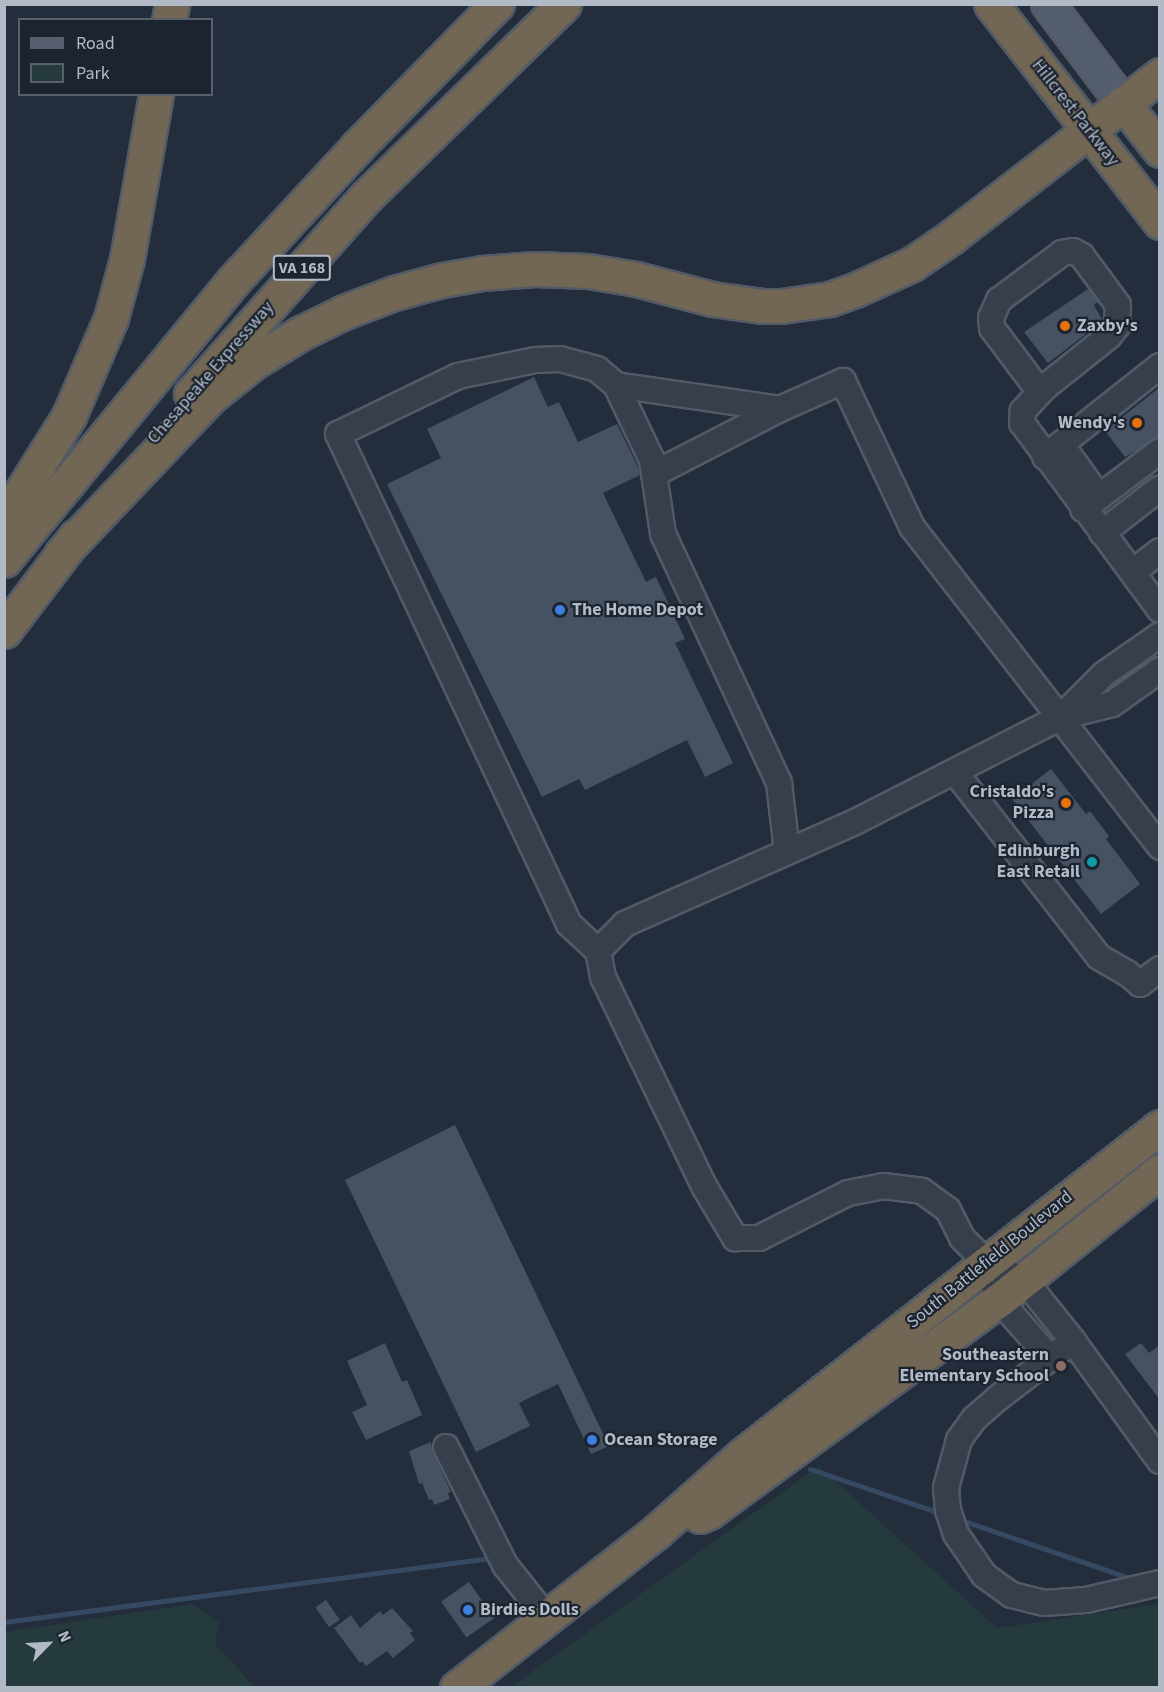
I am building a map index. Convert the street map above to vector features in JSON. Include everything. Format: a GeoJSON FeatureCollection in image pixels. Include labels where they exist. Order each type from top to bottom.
{"type":"FeatureCollection","features":[{"type":"Feature","properties":{"kind":"highway","name":"VA 168"},"geometry":{"type":"LineString","coordinates":[[4,560],[234,280],[357,147],[497,4]]}},
{"type":"Feature","properties":{"kind":"highway","name":"Chesapeake Expressway"},"geometry":{"type":"LineString","coordinates":[[4,631],[62,553],[231,347],[365,198],[564,4]]}},
{"type":"Feature","properties":{"kind":"highway","name":"Hillcrest Parkway"},"geometry":{"type":"LineString","coordinates":[[991,4],[1160,222]]}},
{"type":"Feature","properties":{"kind":"highway"},"geometry":{"type":"LineString","coordinates":[[62,553],[210,397],[254,362],[300,333],[367,302],[442,280],[482,273],[535,269],[588,271],[636,279],[712,299],[762,306],[781,306],[830,298],[855,290],[912,264],[950,238],[1160,75]]}},
{"type":"Feature","properties":{"kind":"highway"},"geometry":{"type":"LineString","coordinates":[[4,520],[69,416],[111,318],[127,259],[156,96]]}},
{"type":"Feature","properties":{"kind":"highway"},"geometry":{"type":"LineString","coordinates":[[1123,103],[1160,150]]}},
{"type":"Feature","properties":{"kind":"highway","name":"South Battlefield Boulevard"},"geometry":{"type":"LineString","coordinates":[[457,1688],[656,1532],[744,1454],[1160,1127]]}},
{"type":"Feature","properties":{"kind":"highway","name":"South Battlefield Boulevard"},"geometry":{"type":"LineString","coordinates":[[656,1532],[709,1512],[1025,1281],[1160,1172]]}},
{"type":"Feature","properties":{"kind":"main road"},"geometry":{"type":"LineString","coordinates":[[1048,4],[1123,103]]}},
{"type":"Feature","properties":{"kind":"lane"},"geometry":{"type":"LineString","coordinates":[[1045,387],[1034,384],[992,328],[991,318],[999,300],[1062,253],[1073,251],[1082,256],[1118,305],[1117,326],[1109,336],[1045,387],[1023,411],[1022,423],[1053,451],[1091,503],[1102,533],[1160,610]]}},
{"type":"Feature","properties":{"kind":"lane"},"geometry":{"type":"LineString","coordinates":[[787,851],[779,783],[663,534],[651,460],[616,385],[597,369],[560,359],[535,360],[458,376],[338,434],[569,924],[598,951],[603,976],[704,1186],[735,1239],[759,1238],[848,1193],[883,1186],[922,1191],[948,1210],[962,1238],[987,1262],[1025,1281],[1073,1341],[1160,1461]]}},
{"type":"Feature","properties":{"kind":"lane"},"geometry":{"type":"LineString","coordinates":[[1053,451],[1160,366]]}},
{"type":"Feature","properties":{"kind":"lane"},"geometry":{"type":"LineString","coordinates":[[654,474],[780,409],[843,381],[912,527],[1160,847]]}},
{"type":"Feature","properties":{"kind":"lane"},"geometry":{"type":"LineString","coordinates":[[616,385],[780,409]]}},
{"type":"Feature","properties":{"kind":"lane"},"geometry":{"type":"LineString","coordinates":[[1091,503],[1160,450]]}},
{"type":"Feature","properties":{"kind":"lane"},"geometry":{"type":"LineString","coordinates":[[1102,533],[1160,489]]}},
{"type":"Feature","properties":{"kind":"lane"},"geometry":{"type":"LineString","coordinates":[[1133,572],[1160,551]]}},
{"type":"Feature","properties":{"kind":"lane"},"geometry":{"type":"LineString","coordinates":[[1061,717],[1104,674],[1160,635]]}},
{"type":"Feature","properties":{"kind":"lane"},"geometry":{"type":"LineString","coordinates":[[598,951],[625,924],[855,822],[1061,717],[1112,704],[1160,669]]}},
{"type":"Feature","properties":{"kind":"lane"},"geometry":{"type":"LineString","coordinates":[[955,772],[1099,957],[1127,973],[1140,984],[1160,969]]}},
{"type":"Feature","properties":{"kind":"lane"},"geometry":{"type":"LineString","coordinates":[[987,1262],[999,1300],[1049,1357]]}},
{"type":"Feature","properties":{"kind":"lane"},"geometry":{"type":"LineString","coordinates":[[1073,1341],[1049,1357],[974,1419],[959,1440],[946,1488],[948,1510],[956,1534],[984,1575],[1012,1595],[1044,1603],[1086,1600],[1160,1583]]}},
{"type":"Feature","properties":{"kind":"lane"},"geometry":{"type":"LineString","coordinates":[[446,1447],[505,1565],[547,1618]]}},
{"type":"Feature","properties":{"kind":"green space"},"geometry":{"type":"Polygon","coordinates":[[[819,1466],[997,1628],[1159,1604],[1159,1687],[511,1687],[819,1466]]]}},
{"type":"Feature","properties":{"kind":"green space"},"geometry":{"type":"Polygon","coordinates":[[[193,1604],[219,1622],[215,1644],[255,1687],[5,1687],[5,1632],[193,1604]]]}},
{"type":"Feature","properties":{"kind":"building","name":"Zaxby's"},"geometry":{"type":"Polygon","coordinates":[[[1088,289],[1098,302],[1094,305],[1103,321],[1048,363],[1024,332],[1088,289]]]}},
{"type":"Feature","properties":{"kind":"building","name":"The Home Depot"},"geometry":{"type":"Polygon","coordinates":[[[534,377],[548,407],[559,402],[578,442],[617,424],[639,469],[640,475],[603,493],[646,582],[656,577],[685,639],[675,643],[733,763],[705,777],[687,740],[585,790],[579,779],[542,797],[387,484],[441,458],[427,429],[534,377]]]}},
{"type":"Feature","properties":{"kind":"building","name":"Wendy's"},"geometry":{"type":"Polygon","coordinates":[[[1160,387],[1160,437],[1125,457],[1105,431],[1160,387]]]}},
{"type":"Feature","properties":{"kind":"building","name":"Edinburgh East Retail"},"geometry":{"type":"Polygon","coordinates":[[[1051,769],[1086,814],[1090,811],[1109,836],[1106,839],[1140,884],[1101,914],[1012,799],[1051,769]]]}},
{"type":"Feature","properties":{"kind":"building"},"geometry":{"type":"Polygon","coordinates":[[[455,1125],[609,1446],[591,1454],[558,1384],[519,1403],[530,1426],[476,1452],[345,1180],[455,1125]]]}},
{"type":"Feature","properties":{"kind":"building"},"geometry":{"type":"Polygon","coordinates":[[[385,1343],[402,1382],[407,1380],[422,1415],[366,1440],[352,1412],[367,1405],[347,1361],[385,1343]]]}},
{"type":"Feature","properties":{"kind":"building"},"geometry":{"type":"Polygon","coordinates":[[[1141,1343],[1149,1353],[1160,1345],[1160,1400],[1125,1354],[1141,1343]]]}},
{"type":"Feature","properties":{"kind":"building"},"geometry":{"type":"Polygon","coordinates":[[[431,1442],[433,1453],[451,1492],[448,1493],[450,1499],[434,1505],[432,1499],[429,1500],[422,1483],[419,1484],[409,1451],[431,1442]]]}},
{"type":"Feature","properties":{"kind":"building","name":"Birdies Dolls"},"geometry":{"type":"Polygon","coordinates":[[[469,1582],[494,1618],[466,1638],[441,1602],[469,1582]]]}},
{"type":"Feature","properties":{"kind":"building"},"geometry":{"type":"Polygon","coordinates":[[[326,1600],[340,1620],[329,1627],[315,1607],[326,1600]]]}},
{"type":"Feature","properties":{"kind":"building"},"geometry":{"type":"Polygon","coordinates":[[[392,1608],[413,1631],[410,1633],[415,1640],[393,1658],[387,1651],[366,1666],[362,1661],[360,1663],[334,1628],[351,1615],[360,1628],[380,1611],[383,1615],[392,1608]]]}},
{"type":"Feature","properties":{"kind":"waterway"},"geometry":{"type":"LineString","coordinates":[[810,1469],[940,1513]]}},
{"type":"Feature","properties":{"kind":"waterway"},"geometry":{"type":"LineString","coordinates":[[961,1520],[1135,1580]]}},
{"type":"Feature","properties":{"kind":"waterway"},"geometry":{"type":"LineString","coordinates":[[4,1622],[487,1558]]}},
{"type":"Feature","properties":{"kind":"place","name":"Zaxby's"},"geometry":{"type":"Point","coordinates":[1065,326]}},
{"type":"Feature","properties":{"kind":"place","name":"Wendy's"},"geometry":{"type":"Point","coordinates":[1137,423]}},
{"type":"Feature","properties":{"kind":"place","name":"The Home Depot"},"geometry":{"type":"Point","coordinates":[560,610]}},
{"type":"Feature","properties":{"kind":"place","name":"Cristaldo's Pizza"},"geometry":{"type":"Point","coordinates":[1066,803]}},
{"type":"Feature","properties":{"kind":"place","name":"Edinburgh East Retail"},"geometry":{"type":"Point","coordinates":[1092,862]}},
{"type":"Feature","properties":{"kind":"place","name":"Southeastern Elementary School"},"geometry":{"type":"Point","coordinates":[1061,1366]}},
{"type":"Feature","properties":{"kind":"place","name":"Ocean Storage"},"geometry":{"type":"Point","coordinates":[592,1440]}},
{"type":"Feature","properties":{"kind":"place","name":"Birdies Dolls"},"geometry":{"type":"Point","coordinates":[468,1610]}}]}
